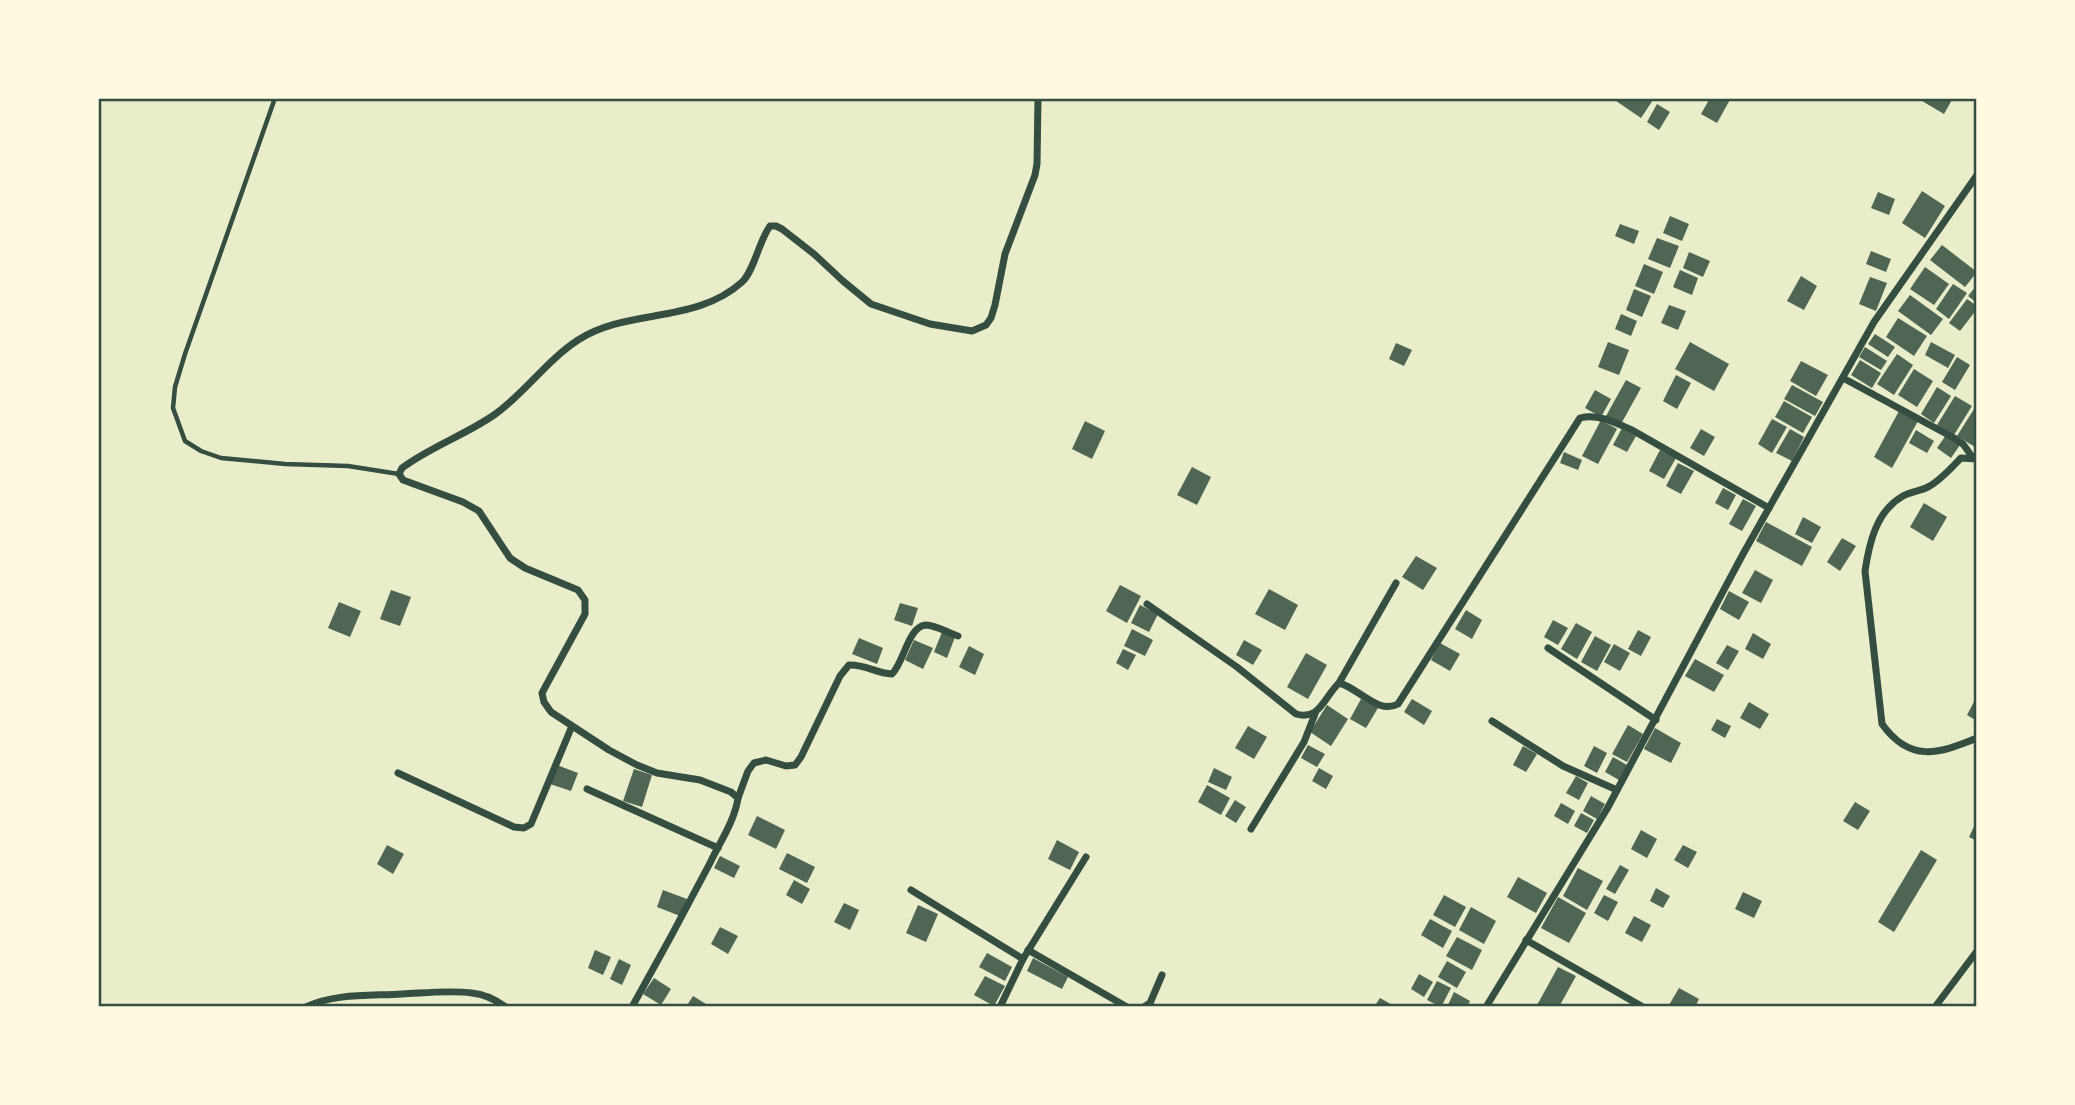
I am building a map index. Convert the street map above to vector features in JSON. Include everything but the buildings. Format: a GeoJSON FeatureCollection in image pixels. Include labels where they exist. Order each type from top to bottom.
{"type":"FeatureCollection","features":[{"type":"Feature","properties":{"kind":"street"},"geometry":{"type":"LineString","coordinates":[[738,798],[731,792],[700,780],[657,773],[637,765],[551,712],[542,693],[585,614],[585,600],[578,590],[525,568],[510,558],[479,512],[463,502],[403,480],[399,474],[410,462],[497,413],[552,360],[578,340],[603,328],[701,306],[726,294],[744,281],[770,226],[782,229],[871,304],[930,324],[972,331],[986,325],[995,305],[1005,254],[1035,175],[1038,98]]}},
{"type":"Feature","properties":{"kind":"street"},"geometry":{"type":"LineString","coordinates":[[1486,1007],[1618,790],[1743,554],[1874,322],[1977,175]]}},
{"type":"Feature","properties":{"kind":"street"},"geometry":{"type":"LineString","coordinates":[[1843,377],[1954,438],[1963,444],[1975,459]]}},
{"type":"Feature","properties":{"kind":"street"},"geometry":{"type":"LineString","coordinates":[[1339,683],[1383,707],[1391,708],[1398,704],[1580,418],[1589,415],[1632,430],[1769,508]]}},
{"type":"Feature","properties":{"kind":"street"},"geometry":{"type":"LineString","coordinates":[[1975,459],[1961,458],[1930,486],[1904,496],[1891,505],[1881,518],[1868,546],[1865,571],[1882,724],[1893,739],[1912,750],[1930,753],[1977,738]]}},
{"type":"Feature","properties":{"kind":"street"},"geometry":{"type":"LineString","coordinates":[[1251,830],[1304,742],[1315,714],[1339,683],[1396,583]]}},
{"type":"Feature","properties":{"kind":"street"},"geometry":{"type":"LineString","coordinates":[[1147,604],[1237,667],[1296,714],[1315,714]]}},
{"type":"Feature","properties":{"kind":"street"},"geometry":{"type":"LineString","coordinates":[[632,1007],[718,848],[737,808],[748,771],[754,763],[766,760],[786,766],[795,765],[840,676],[849,665],[859,664],[891,674],[898,668],[911,637],[918,628],[926,625],[958,636]]}},
{"type":"Feature","properties":{"kind":"street"},"geometry":{"type":"LineString","coordinates":[[1548,648],[1656,720]]}},
{"type":"Feature","properties":{"kind":"street"},"geometry":{"type":"LineString","coordinates":[[1492,721],[1563,766],[1618,790]]}},
{"type":"Feature","properties":{"kind":"street"},"geometry":{"type":"LineString","coordinates":[[398,774],[514,827],[524,828],[531,824],[572,726]]}},
{"type":"Feature","properties":{"kind":"street"},"geometry":{"type":"LineString","coordinates":[[587,789],[718,848]]}},
{"type":"Feature","properties":{"kind":"street"},"geometry":{"type":"LineString","coordinates":[[1000,1007],[1028,950],[1086,857]]}},
{"type":"Feature","properties":{"kind":"street"},"geometry":{"type":"LineString","coordinates":[[911,890],[1023,959]]}},
{"type":"Feature","properties":{"kind":"street"},"geometry":{"type":"LineString","coordinates":[[1526,940],[1643,1007]]}},
{"type":"Feature","properties":{"kind":"street"},"geometry":{"type":"LineString","coordinates":[[1028,950],[1127,1007]]}},
{"type":"Feature","properties":{"kind":"street"},"geometry":{"type":"LineString","coordinates":[[1935,1007],[1977,951]]}},
{"type":"Feature","properties":{"kind":"street"},"geometry":{"type":"LineString","coordinates":[[1144,1007],[1150,1003],[1162,975]]}},
{"type":"Feature","properties":{"kind":"street"},"geometry":{"type":"LineString","coordinates":[[306,1007],[340,998],[453,991],[475,993],[494,999],[506,1007]]}},
{"type":"Feature","properties":{"kind":"lane"},"geometry":{"type":"LineString","coordinates":[[275,98],[182,365],[175,387],[173,408],[185,441],[201,451],[221,458],[348,466],[399,474]]}}]}
